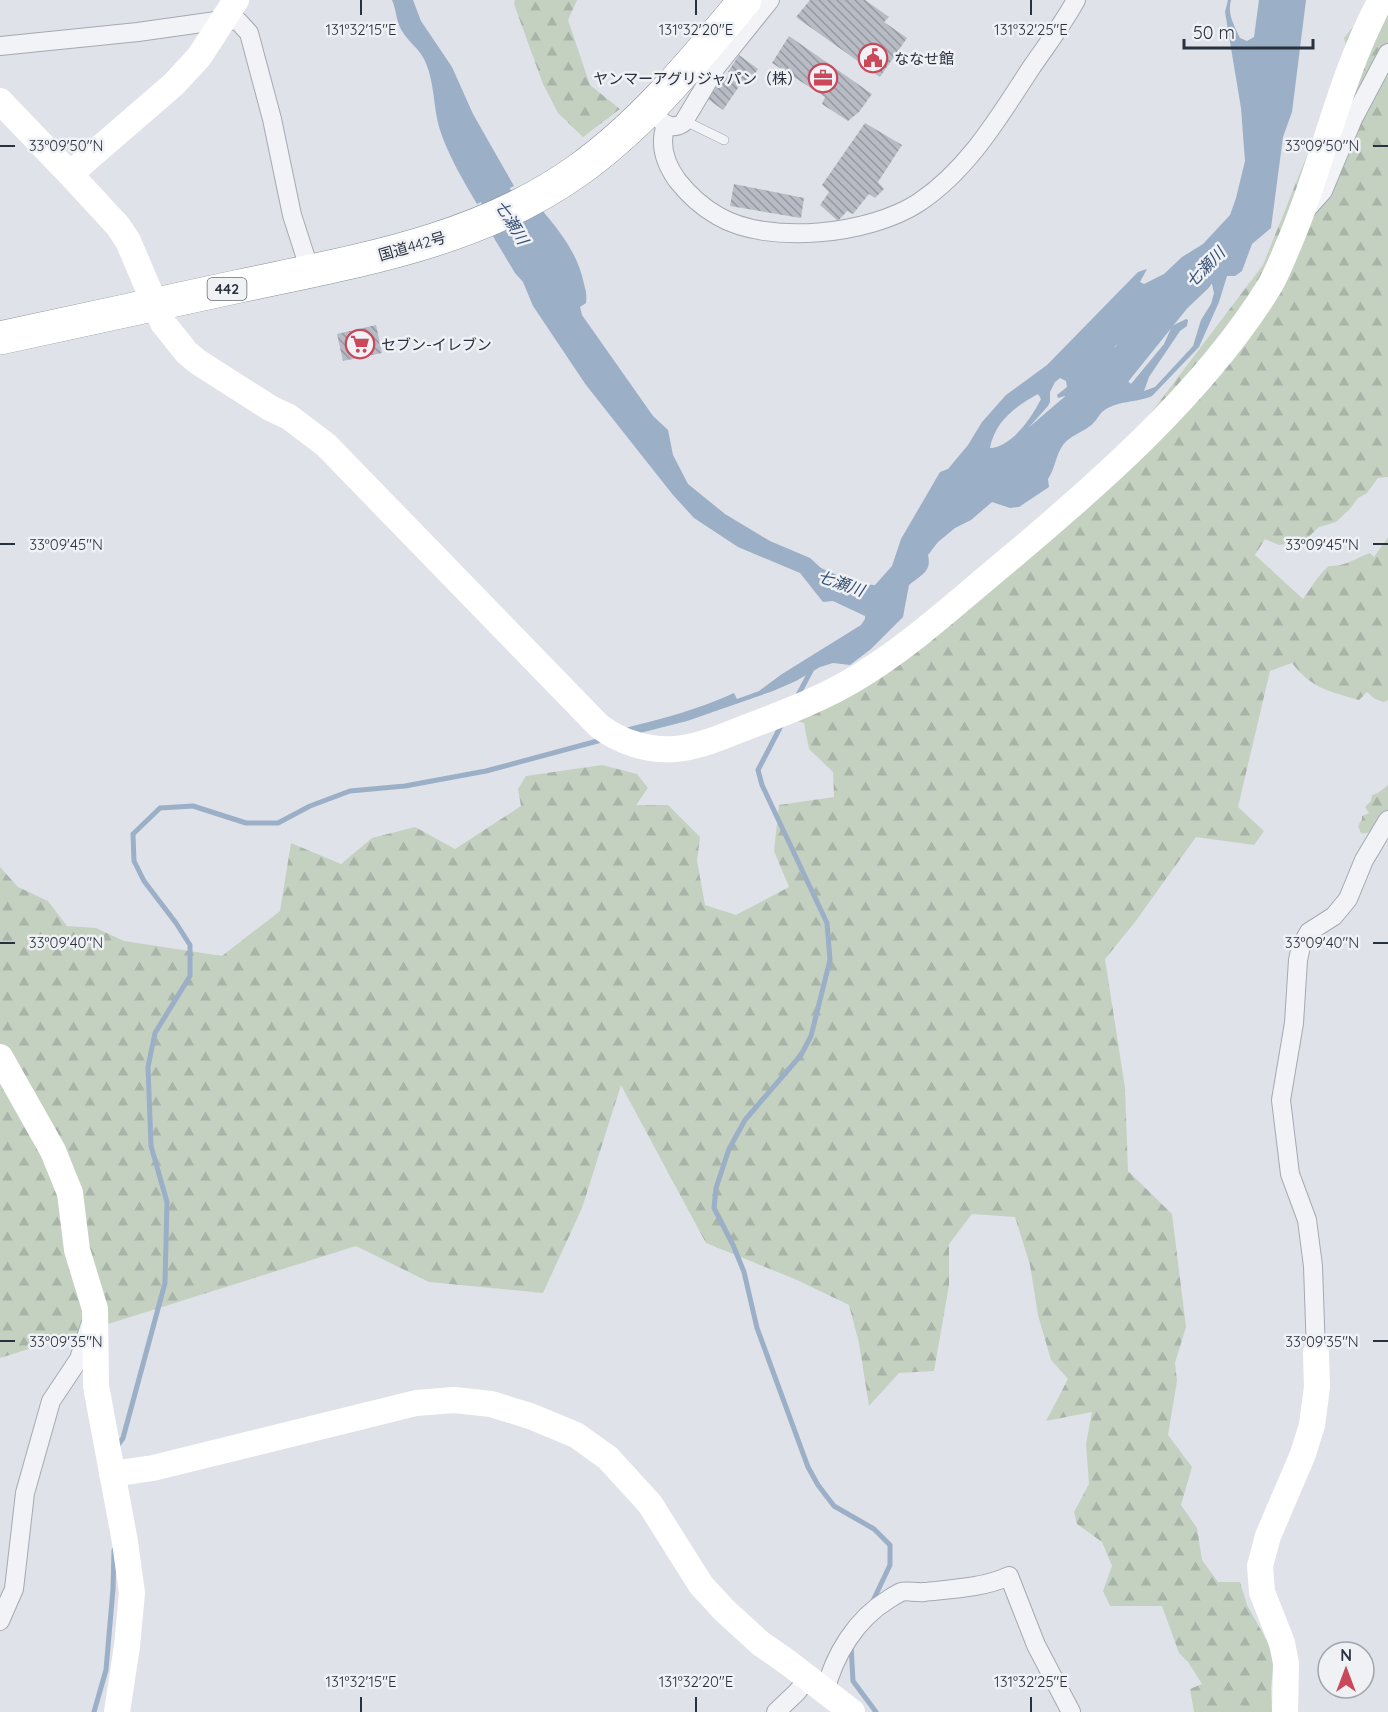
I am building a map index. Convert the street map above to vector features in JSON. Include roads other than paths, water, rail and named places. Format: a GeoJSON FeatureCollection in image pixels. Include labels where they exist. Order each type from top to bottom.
{"type":"FeatureCollection","features":[{"type":"Feature","properties":{"kind":"highway","name":"国道442号"},"geometry":{"type":"LineString","coordinates":[[0,338],[396,252],[453,234],[511,210],[551,187],[651,119],[745,0]]}},
{"type":"Feature","properties":{"kind":"street"},"geometry":{"type":"LineString","coordinates":[[651,119],[676,127],[685,121],[717,66],[770,0]]}},
{"type":"Feature","properties":{"kind":"street"},"geometry":{"type":"LineString","coordinates":[[651,119],[663,142],[664,153],[673,174],[692,196],[719,217],[750,227],[799,233],[834,231],[869,225],[899,214],[917,203],[958,170],[1006,107],[1076,0]]}},
{"type":"Feature","properties":{"kind":"street"},"geometry":{"type":"LineString","coordinates":[[0,101],[118,225],[128,241],[163,323],[187,354],[270,408],[289,417],[326,445],[591,720],[606,732],[623,740],[654,748],[676,749],[714,739],[804,705],[843,686],[904,646],[1030,543],[1166,417],[1252,314],[1271,284],[1300,216],[1349,73],[1381,0]]}},
{"type":"Feature","properties":{"kind":"street"},"geometry":{"type":"LineString","coordinates":[[0,46],[138,32],[229,10]]}},
{"type":"Feature","properties":{"kind":"street"},"geometry":{"type":"LineString","coordinates":[[70,174],[174,84],[199,57],[229,10]]}},
{"type":"Feature","properties":{"kind":"street"},"geometry":{"type":"LineString","coordinates":[[229,10],[249,33],[272,119],[292,215],[310,271]]}},
{"type":"Feature","properties":{"kind":"street"},"geometry":{"type":"LineString","coordinates":[[1300,216],[1323,191],[1353,119],[1388,53]]}},
{"type":"Feature","properties":{"kind":"street"},"geometry":{"type":"LineString","coordinates":[[1285,1712],[1286,1663],[1282,1643],[1262,1592],[1260,1566],[1268,1536],[1303,1454],[1312,1425],[1317,1387],[1313,1266],[1307,1220],[1290,1174],[1281,1100],[1294,1023],[1301,946],[1309,932],[1334,916],[1348,899],[1364,860],[1388,820]]}},
{"type":"Feature","properties":{"kind":"street"},"geometry":{"type":"LineString","coordinates":[[0,1057],[53,1151],[70,1193],[77,1250],[95,1309],[96,1386],[125,1542],[132,1593],[128,1646],[117,1712]]}},
{"type":"Feature","properties":{"kind":"street"},"geometry":{"type":"LineString","coordinates":[[0,1621],[14,1589],[25,1492],[51,1401],[79,1359],[95,1309]]}},
{"type":"Feature","properties":{"kind":"street"},"geometry":{"type":"LineString","coordinates":[[112,1474],[153,1468],[416,1403],[454,1400],[491,1404],[530,1416],[576,1435],[608,1458],[650,1504],[701,1585],[760,1643],[852,1712]]}},
{"type":"Feature","properties":{"kind":"street"},"geometry":{"type":"LineString","coordinates":[[776,1712],[797,1692],[816,1685],[829,1676],[841,1649],[873,1608],[901,1592],[921,1593],[995,1583],[1009,1576],[1036,1646],[1071,1712]]}},
{"type":"Feature","properties":{"kind":"lane"},"geometry":{"type":"LineString","coordinates":[[685,121],[724,140]]}},
{"type":"Feature","properties":{"kind":"water"},"geometry":{"type":"Polygon","coordinates":[[[392,0],[413,0],[421,21],[452,67],[473,114],[514,186],[477,204],[443,139],[428,67],[422,55],[401,30],[392,0]]]}},
{"type":"Feature","properties":{"kind":"water"},"geometry":{"type":"Polygon","coordinates":[[[1228,0],[1231,0],[1230,10],[1233,24],[1240,38],[1247,41],[1254,37],[1259,0],[1306,0],[1292,112],[1283,137],[1271,228],[1252,244],[1242,271],[1235,276],[1227,276],[1219,302],[1199,347],[1152,396],[1108,408],[1092,425],[1066,442],[1048,479],[1049,487],[1019,507],[1010,508],[992,502],[971,520],[955,528],[938,542],[928,555],[927,569],[909,585],[903,617],[871,649],[850,665],[833,663],[820,667],[773,691],[687,721],[636,734],[625,728],[680,713],[734,693],[737,699],[759,691],[861,625],[865,616],[833,601],[823,602],[800,573],[738,547],[694,518],[673,495],[586,385],[533,306],[523,282],[491,233],[506,226],[529,263],[552,283],[554,268],[522,220],[542,210],[556,227],[573,253],[581,273],[586,291],[586,303],[580,307],[582,315],[653,416],[668,430],[673,455],[688,484],[725,514],[770,541],[810,558],[821,568],[857,584],[875,585],[892,566],[901,539],[940,472],[948,469],[968,445],[982,422],[1006,395],[1047,365],[1138,272],[1147,269],[1140,282],[1144,284],[1164,274],[1182,257],[1203,244],[1230,215],[1245,161],[1241,108],[1225,12],[1228,0]],[[1203,283],[1185,293],[1115,346],[1118,367],[1131,384],[1164,344],[1172,326],[1188,320],[1187,326],[1180,331],[1149,377],[1144,391],[1155,387],[1193,346],[1201,320],[1211,304],[1214,293],[1212,284],[1203,283]],[[1060,378],[1050,392],[1048,406],[1030,426],[1017,452],[993,481],[991,487],[993,490],[998,489],[1031,456],[1045,439],[1059,415],[1065,396],[1058,398],[1057,395],[1067,387],[1066,381],[1060,378]],[[1038,394],[1014,409],[1002,422],[990,448],[1006,442],[1027,422],[1041,399],[1038,394]]]}},
{"type":"Feature","properties":{"kind":"waterway","name":"七瀬川"},"geometry":{"type":"LineString","coordinates":[[474,159],[563,310]]}},
{"type":"Feature","properties":{"kind":"waterway","name":"七瀬川"},"geometry":{"type":"LineString","coordinates":[[969,494],[1015,460],[1109,380],[1175,298],[1197,277]]}},
{"type":"Feature","properties":{"kind":"waterway"},"geometry":{"type":"LineString","coordinates":[[796,699],[813,667]]}},
{"type":"Feature","properties":{"kind":"waterway"},"geometry":{"type":"LineString","coordinates":[[783,722],[758,770],[762,785],[827,923],[830,960],[811,1036],[801,1055],[745,1120],[729,1149],[716,1188],[714,1208],[744,1272],[757,1328],[808,1467],[834,1506],[874,1529],[890,1545],[890,1565],[871,1605]]}},
{"type":"Feature","properties":{"kind":"waterway"},"geometry":{"type":"LineString","coordinates":[[116,1448],[123,1438],[165,1283],[167,1202],[151,1146],[148,1067],[155,1033],[190,976],[190,945],[144,881],[134,861],[133,834],[160,808],[193,806],[246,823],[278,823],[310,806],[350,791],[405,786],[486,771],[605,739]]}},
{"type":"Feature","properties":{"kind":"waterway"},"geometry":{"type":"LineString","coordinates":[[94,1712],[106,1670],[114,1550]]}},
{"type":"Feature","properties":{"kind":"waterway"},"geometry":{"type":"LineString","coordinates":[[851,1645],[853,1681],[876,1712]]}},
{"type":"Feature","properties":{"kind":"place","name":"ななせ館"},"geometry":{"type":"Point","coordinates":[873,58]}},
{"type":"Feature","properties":{"kind":"place","name":"ヤンマーアグリジャパン（株）"},"geometry":{"type":"Point","coordinates":[823,78]}},
{"type":"Feature","properties":{"kind":"place","name":"セブン-イレブン"},"geometry":{"type":"Point","coordinates":[360,344]}}]}
